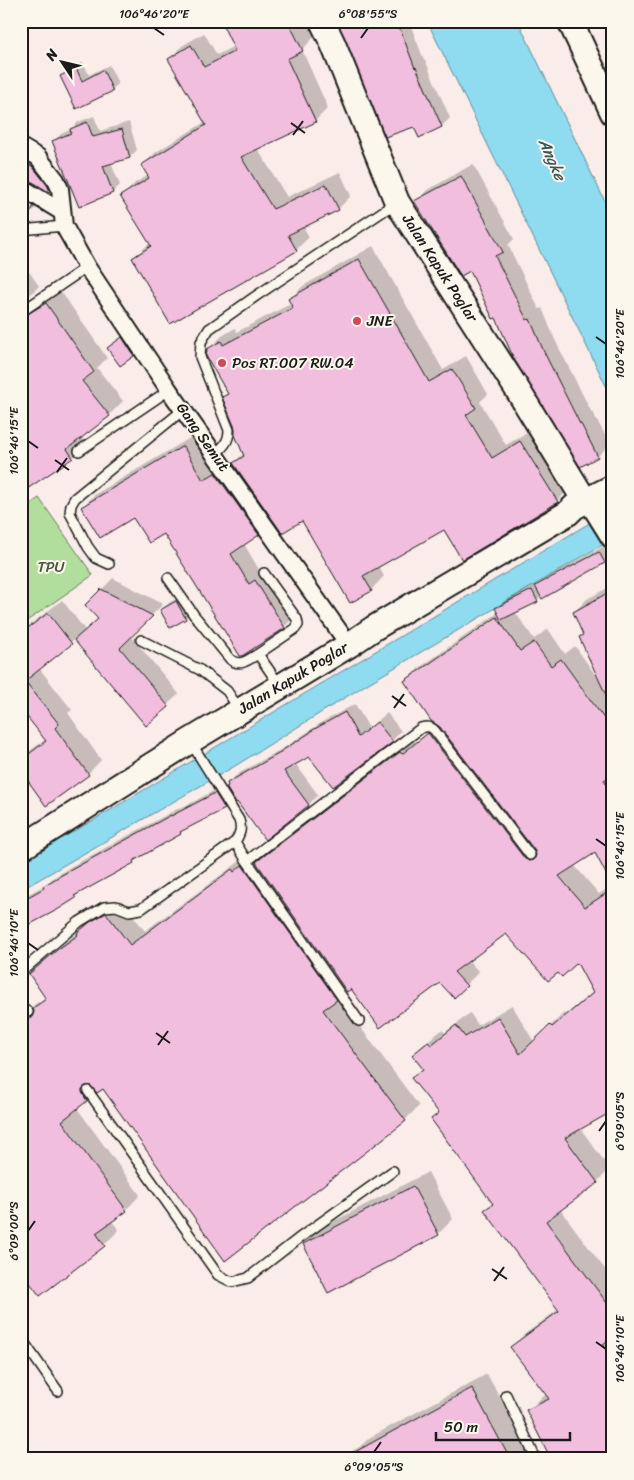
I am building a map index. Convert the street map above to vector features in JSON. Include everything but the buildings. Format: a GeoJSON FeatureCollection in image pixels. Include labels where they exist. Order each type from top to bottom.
{"type":"FeatureCollection","features":[{"type":"Feature","properties":{"kind":"street","name":"Jalan Kapuk Poglar"},"geometry":{"type":"LineString","coordinates":[[21,848],[193,747],[240,710],[374,628],[596,500],[517,389],[397,202],[322,21]]}},
{"type":"Feature","properties":{"kind":"street"},"geometry":{"type":"LineString","coordinates":[[576,25],[613,113]]}},
{"type":"Feature","properties":{"kind":"street","name":"Gang Semut"},"geometry":{"type":"LineString","coordinates":[[21,146],[38,157],[56,180],[60,190],[63,219],[86,267],[169,390],[348,645]]}},
{"type":"Feature","properties":{"kind":"street"},"geometry":{"type":"LineString","coordinates":[[21,187],[63,219]]}},
{"type":"Feature","properties":{"kind":"street"},"geometry":{"type":"LineString","coordinates":[[596,500],[613,536]]}},
{"type":"Feature","properties":{"kind":"lane"},"geometry":{"type":"LineString","coordinates":[[215,454],[226,443],[229,437],[229,430],[200,357],[201,342],[209,329],[397,202]]}},
{"type":"Feature","properties":{"kind":"lane"},"geometry":{"type":"LineString","coordinates":[[21,230],[63,219]]}},
{"type":"Feature","properties":{"kind":"lane"},"geometry":{"type":"LineString","coordinates":[[21,312],[86,267]]}},
{"type":"Feature","properties":{"kind":"lane"},"geometry":{"type":"LineString","coordinates":[[79,451],[169,390]]}},
{"type":"Feature","properties":{"kind":"lane"},"geometry":{"type":"LineString","coordinates":[[108,564],[96,558],[88,547],[70,513],[71,505],[76,498],[183,410]]}},
{"type":"Feature","properties":{"kind":"lane"},"geometry":{"type":"LineString","coordinates":[[168,578],[194,615],[230,659],[235,663],[242,663],[295,629],[298,625],[297,619],[264,573]]}},
{"type":"Feature","properties":{"kind":"lane"},"geometry":{"type":"LineString","coordinates":[[141,640],[200,670],[227,691],[240,710]]}},
{"type":"Feature","properties":{"kind":"lane"},"geometry":{"type":"LineString","coordinates":[[258,654],[280,686]]}},
{"type":"Feature","properties":{"kind":"lane"},"geometry":{"type":"LineString","coordinates":[[247,861],[421,728],[430,727],[530,855]]}},
{"type":"Feature","properties":{"kind":"lane"},"geometry":{"type":"LineString","coordinates":[[21,972],[79,922],[104,907],[116,906],[130,911],[141,909],[235,842],[242,826],[193,747]]}},
{"type":"Feature","properties":{"kind":"lane"},"geometry":{"type":"LineString","coordinates":[[235,842],[359,1021]]}},
{"type":"Feature","properties":{"kind":"lane"},"geometry":{"type":"LineString","coordinates":[[88,1091],[218,1275],[232,1282],[248,1278],[298,1239],[393,1171]]}},
{"type":"Feature","properties":{"kind":"lane"},"geometry":{"type":"LineString","coordinates":[[21,1338],[58,1391]]}},
{"type":"Feature","properties":{"kind":"lane"},"geometry":{"type":"LineString","coordinates":[[506,1395],[536,1459]]}},
{"type":"Feature","properties":{"kind":"green space","name":"TPU"},"geometry":{"type":"Polygon","coordinates":[[[39,498],[93,575],[21,625],[21,510],[39,498]]]}},
{"type":"Feature","properties":{"kind":"water","name":"Angke"},"geometry":{"type":"Polygon","coordinates":[[[427,21],[518,21],[613,218],[613,400],[427,21]]]}},
{"type":"Feature","properties":{"kind":"water"},"geometry":{"type":"Polygon","coordinates":[[[613,509],[613,540],[367,684],[235,766],[21,890],[21,861],[87,824],[613,509]]]}},
{"type":"Feature","properties":{"kind":"place","name":"JNE"},"geometry":{"type":"Point","coordinates":[357,321]}},
{"type":"Feature","properties":{"kind":"place","name":"Pos RT.007 RW.04"},"geometry":{"type":"Point","coordinates":[222,363]}}]}
